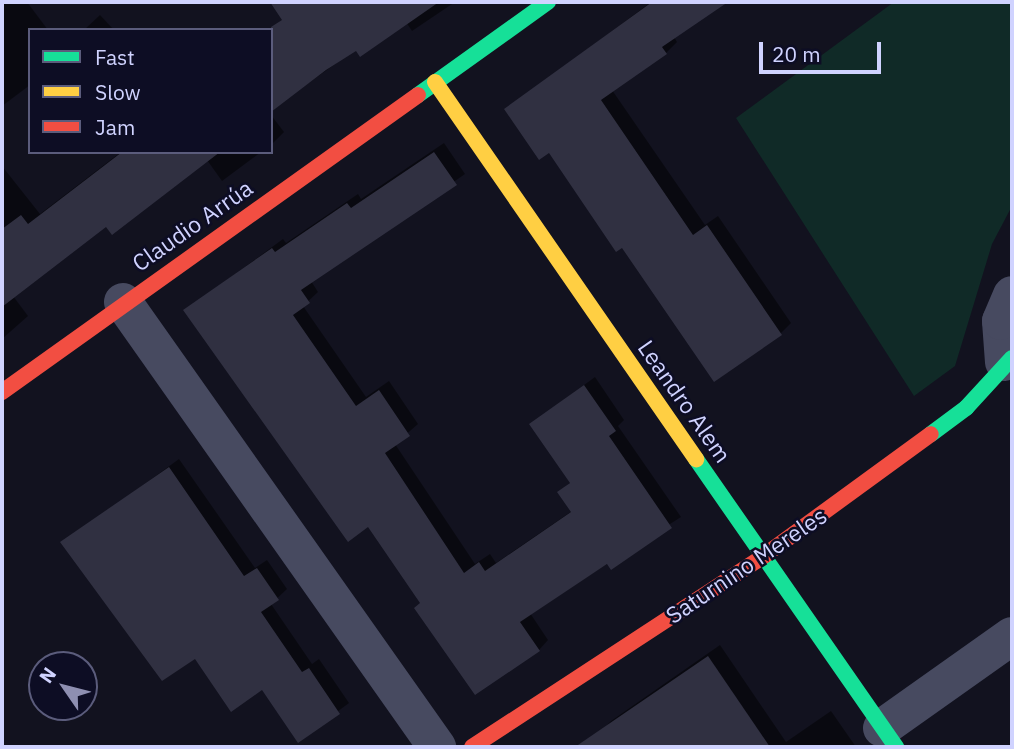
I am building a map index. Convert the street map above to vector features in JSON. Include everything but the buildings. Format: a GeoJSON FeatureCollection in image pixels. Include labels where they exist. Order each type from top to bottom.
{"type":"FeatureCollection","features":[{"type":"Feature","properties":{"kind":"street","name":"Claudio Arrúa"},"geometry":{"type":"LineString","coordinates":[[2,391],[123,302],[548,2]]}},
{"type":"Feature","properties":{"kind":"street","name":"Leandro Alem"},"geometry":{"type":"LineString","coordinates":[[435,82],[765,555],[889,738]]}},
{"type":"Feature","properties":{"kind":"street","name":"Saturnino Mereles"},"geometry":{"type":"LineString","coordinates":[[472,747],[765,555],[966,408],[1008,360],[1001,321],[1012,295]]}},
{"type":"Feature","properties":{"kind":"street"},"geometry":{"type":"LineString","coordinates":[[123,302],[437,747]]}},
{"type":"Feature","properties":{"kind":"street"},"geometry":{"type":"LineString","coordinates":[[889,738],[1012,636]]}},
{"type":"Feature","properties":{"kind":"green space"},"geometry":{"type":"Polygon","coordinates":[[[894,2],[1012,2],[1012,206],[992,244],[955,366],[914,396],[736,118],[894,2]]]}},
{"type":"Feature","properties":{"kind":"traffic: fast"},"geometry":{"type":"LineString","coordinates":[[418,95],[548,2]]}},
{"type":"Feature","properties":{"kind":"traffic: fast"},"geometry":{"type":"LineString","coordinates":[[931,434],[966,408],[1012,358]]}},
{"type":"Feature","properties":{"kind":"traffic: fast"},"geometry":{"type":"LineString","coordinates":[[696,459],[896,747]]}},
{"type":"Feature","properties":{"kind":"traffic: slow"},"geometry":{"type":"LineString","coordinates":[[435,82],[696,459]]}},
{"type":"Feature","properties":{"kind":"traffic: jam"},"geometry":{"type":"LineString","coordinates":[[2,392],[418,95]]}},
{"type":"Feature","properties":{"kind":"traffic: jam"},"geometry":{"type":"LineString","coordinates":[[472,747],[765,555],[931,434]]}}]}
